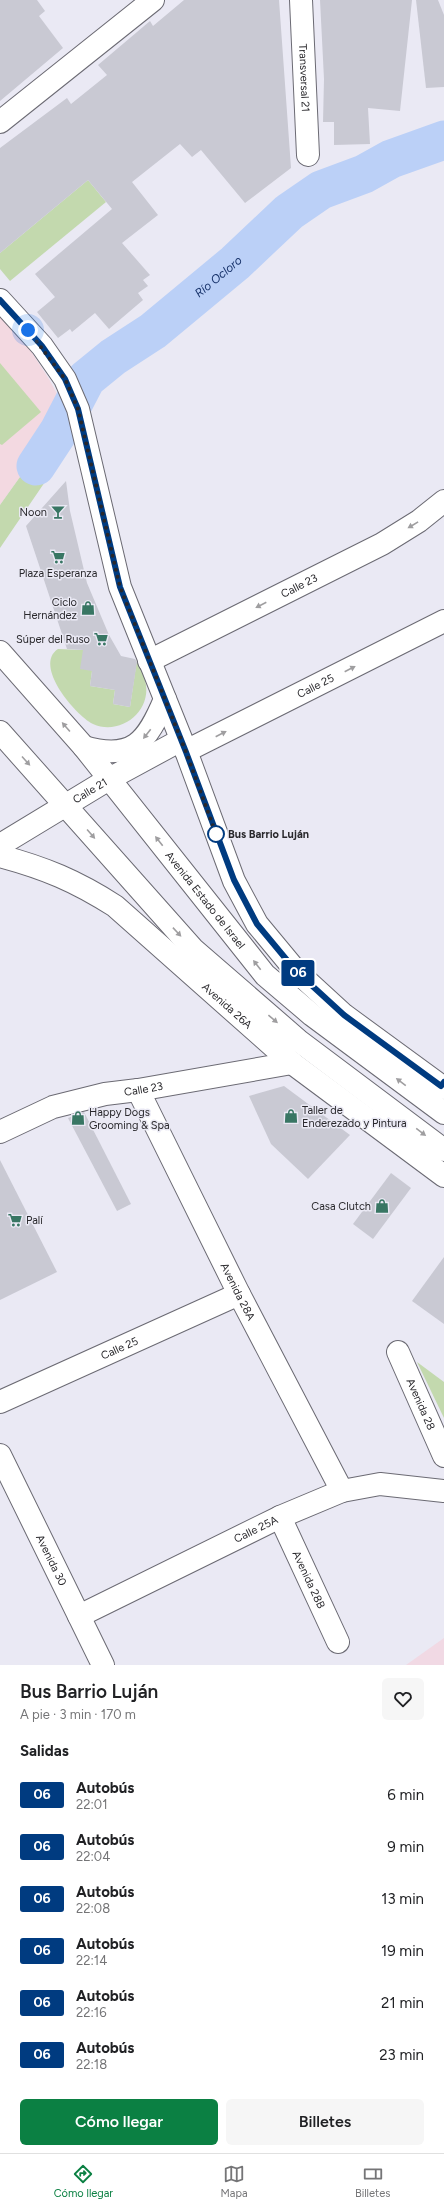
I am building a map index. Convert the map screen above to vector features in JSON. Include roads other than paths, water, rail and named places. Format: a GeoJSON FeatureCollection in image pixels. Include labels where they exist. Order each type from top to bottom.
{"type":"FeatureCollection","features":[{"type":"Feature","properties":{"kind":"street"},"geometry":{"type":"LineString","coordinates":[[0,122],[153,0]]}},
{"type":"Feature","properties":{"kind":"street","name":"Transversal 21"},"geometry":{"type":"LineString","coordinates":[[301,0],[308,155]]}},
{"type":"Feature","properties":{"kind":"street"},"geometry":{"type":"LineString","coordinates":[[0,300],[42,346],[65,379],[78,409],[120,587],[184,746],[234,880],[257,924],[296,971],[344,1015],[443,1086]]}},
{"type":"Feature","properties":{"kind":"street","name":"Calle 23"},"geometry":{"type":"LineString","coordinates":[[150,661],[382,544],[419,521],[444,501]]}},
{"type":"Feature","properties":{"kind":"street","name":"Calle 25"},"geometry":{"type":"LineString","coordinates":[[184,746],[444,621]]}},
{"type":"Feature","properties":{"kind":"street","name":"Avenida Estado de Israel"},"geometry":{"type":"LineString","coordinates":[[0,652],[84,747],[265,975],[312,1015],[444,1113]]}},
{"type":"Feature","properties":{"kind":"street"},"geometry":{"type":"LineString","coordinates":[[84,747],[111,753],[134,746],[146,737],[152,728],[165,699]]}},
{"type":"Feature","properties":{"kind":"street"},"geometry":{"type":"LineString","coordinates":[[0,732],[153,906],[193,949],[299,1042],[444,1150]]}},
{"type":"Feature","properties":{"kind":"street","name":"Calle 21"},"geometry":{"type":"LineString","coordinates":[[0,845],[109,779],[184,746]]}},
{"type":"Feature","properties":{"kind":"street","name":"Avenida 26A"},"geometry":{"type":"LineString","coordinates":[[0,856],[40,867],[83,885],[116,906],[292,1063],[444,1176]]}},
{"type":"Feature","properties":{"kind":"street","name":"Calle 23"},"geometry":{"type":"LineString","coordinates":[[0,1132],[53,1107],[105,1094],[138,1090],[292,1063]]}},
{"type":"Feature","properties":{"kind":"street","name":"Avenida 28A"},"geometry":{"type":"LineString","coordinates":[[138,1090],[239,1294],[342,1491]]}},
{"type":"Feature","properties":{"kind":"street","name":"Calle 25"},"geometry":{"type":"LineString","coordinates":[[0,1402],[239,1294]]}},
{"type":"Feature","properties":{"kind":"street","name":"Avenida 28"},"geometry":{"type":"LineString","coordinates":[[398,1352],[444,1456]]}},
{"type":"Feature","properties":{"kind":"street","name":"Avenida 30"},"geometry":{"type":"LineString","coordinates":[[0,1455],[104,1665]]}},
{"type":"Feature","properties":{"kind":"street","name":"Calle 25A"},"geometry":{"type":"LineString","coordinates":[[79,1616],[280,1517],[342,1491],[380,1484],[444,1491]]}},
{"type":"Feature","properties":{"kind":"street","name":"Avenida 28B"},"geometry":{"type":"LineString","coordinates":[[280,1517],[338,1642]]}},
{"type":"Feature","properties":{"kind":"waterway","name":"Río Ocloro"},"geometry":{"type":"LineString","coordinates":[[36,466],[59,431],[86,379],[113,357],[153,331],[235,263],[289,212],[321,190],[364,174],[391,159],[444,140]]}},
{"type":"Feature","properties":{"kind":"place","name":"Noon"},"geometry":{"type":"Point","coordinates":[58,512]}},
{"type":"Feature","properties":{"kind":"place","name":"Plaza Esperanza"},"geometry":{"type":"Point","coordinates":[58,557]}},
{"type":"Feature","properties":{"kind":"place","name":"Ciclo Hernández"},"geometry":{"type":"Point","coordinates":[88,608]}},
{"type":"Feature","properties":{"kind":"place","name":"Súper del Ruso"},"geometry":{"type":"Point","coordinates":[101,639]}},
{"type":"Feature","properties":{"kind":"place","name":"Bus Barrio Luján"},"geometry":{"type":"Point","coordinates":[216,834]}},
{"type":"Feature","properties":{"kind":"place","name":"Taller de Enderezado y Pintura"},"geometry":{"type":"Point","coordinates":[291,1116]}},
{"type":"Feature","properties":{"kind":"place","name":"Happy Dogs Grooming & Spa"},"geometry":{"type":"Point","coordinates":[78,1118]}},
{"type":"Feature","properties":{"kind":"place","name":"Casa Clutch"},"geometry":{"type":"Point","coordinates":[382,1206]}},
{"type":"Feature","properties":{"kind":"place","name":"Palí"},"geometry":{"type":"Point","coordinates":[15,1220]}}]}
